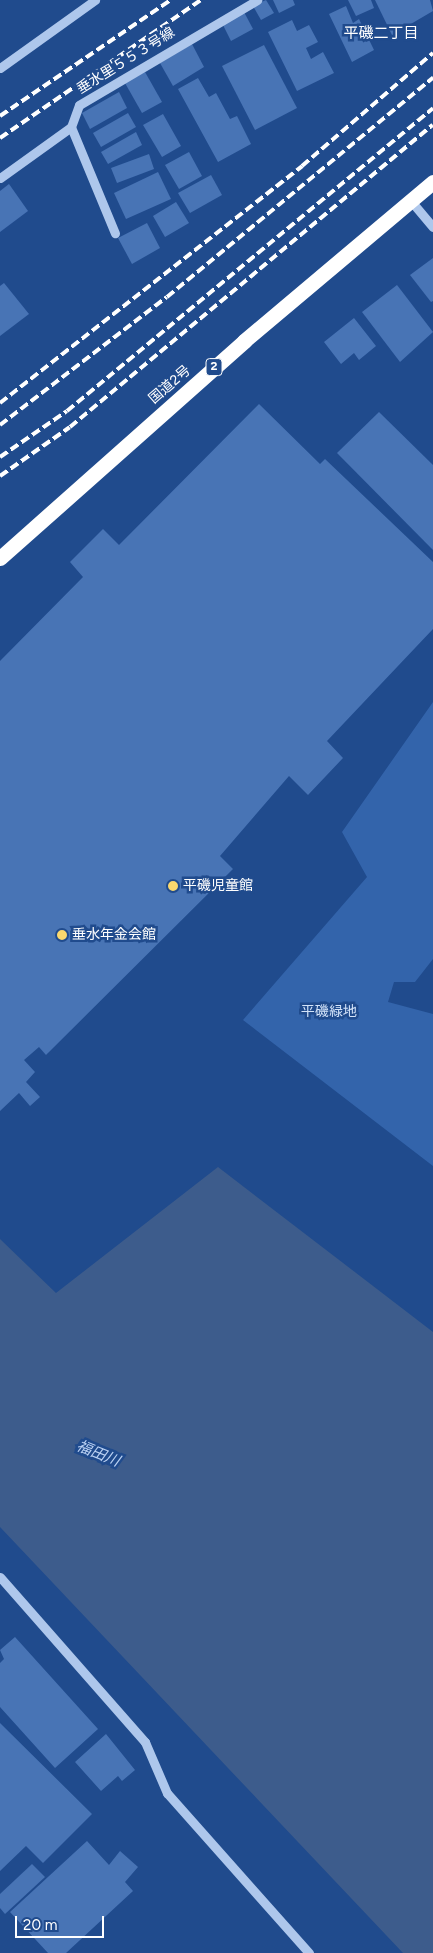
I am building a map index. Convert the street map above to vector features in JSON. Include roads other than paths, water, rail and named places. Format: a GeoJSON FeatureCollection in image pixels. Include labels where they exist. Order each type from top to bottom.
{"type":"FeatureCollection","features":[{"type":"Feature","properties":{"kind":"highway","name":"国道2号"},"geometry":{"type":"LineString","coordinates":[[0,558],[244,341],[433,182]]}},
{"type":"Feature","properties":{"kind":"street"},"geometry":{"type":"LineString","coordinates":[[0,68],[95,0]]}},
{"type":"Feature","properties":{"kind":"street","name":"垂水里５５３号線"},"geometry":{"type":"LineString","coordinates":[[71,127],[79,105],[257,0]]}},
{"type":"Feature","properties":{"kind":"street"},"geometry":{"type":"LineString","coordinates":[[0,178],[71,127],[115,234]]}},
{"type":"Feature","properties":{"kind":"street"},"geometry":{"type":"LineString","coordinates":[[411,201],[433,227]]}},
{"type":"Feature","properties":{"kind":"street"},"geometry":{"type":"LineString","coordinates":[[0,1577],[145,1742],[167,1793],[310,1953]]}},
{"type":"Feature","properties":{"kind":"water","name":"福田川"},"geometry":{"type":"Polygon","coordinates":[[[218,1167],[433,1332],[433,1953],[403,1953],[0,1527],[0,1239],[56,1293],[218,1167]]]}},
{"type":"Feature","properties":{"kind":"railway"},"geometry":{"type":"LineString","coordinates":[[0,116],[171,0]]}},
{"type":"Feature","properties":{"kind":"railway"},"geometry":{"type":"LineString","coordinates":[[0,138],[201,0]]}},
{"type":"Feature","properties":{"kind":"railway"},"geometry":{"type":"LineString","coordinates":[[0,403],[302,166],[433,53]]}},
{"type":"Feature","properties":{"kind":"railway"},"geometry":{"type":"LineString","coordinates":[[0,425],[167,297],[433,78]]}},
{"type":"Feature","properties":{"kind":"railway"},"geometry":{"type":"LineString","coordinates":[[0,457],[67,411],[433,108]]}},
{"type":"Feature","properties":{"kind":"railway"},"geometry":{"type":"LineString","coordinates":[[0,476],[70,427],[433,125]]}},
{"type":"Feature","properties":{"kind":"place","name":"平磯児童館"},"geometry":{"type":"Point","coordinates":[173,886]}},
{"type":"Feature","properties":{"kind":"place","name":"垂水年金会館"},"geometry":{"type":"Point","coordinates":[62,935]}},
{"type":"Feature","properties":{"kind":"district","name":"平磯二丁目"},"geometry":{"type":"Point","coordinates":[381,34]}},
{"type":"Feature","properties":{"kind":"park label","name":"平磯緑地"},"geometry":{"type":"Point","coordinates":[329,1012]}}]}
